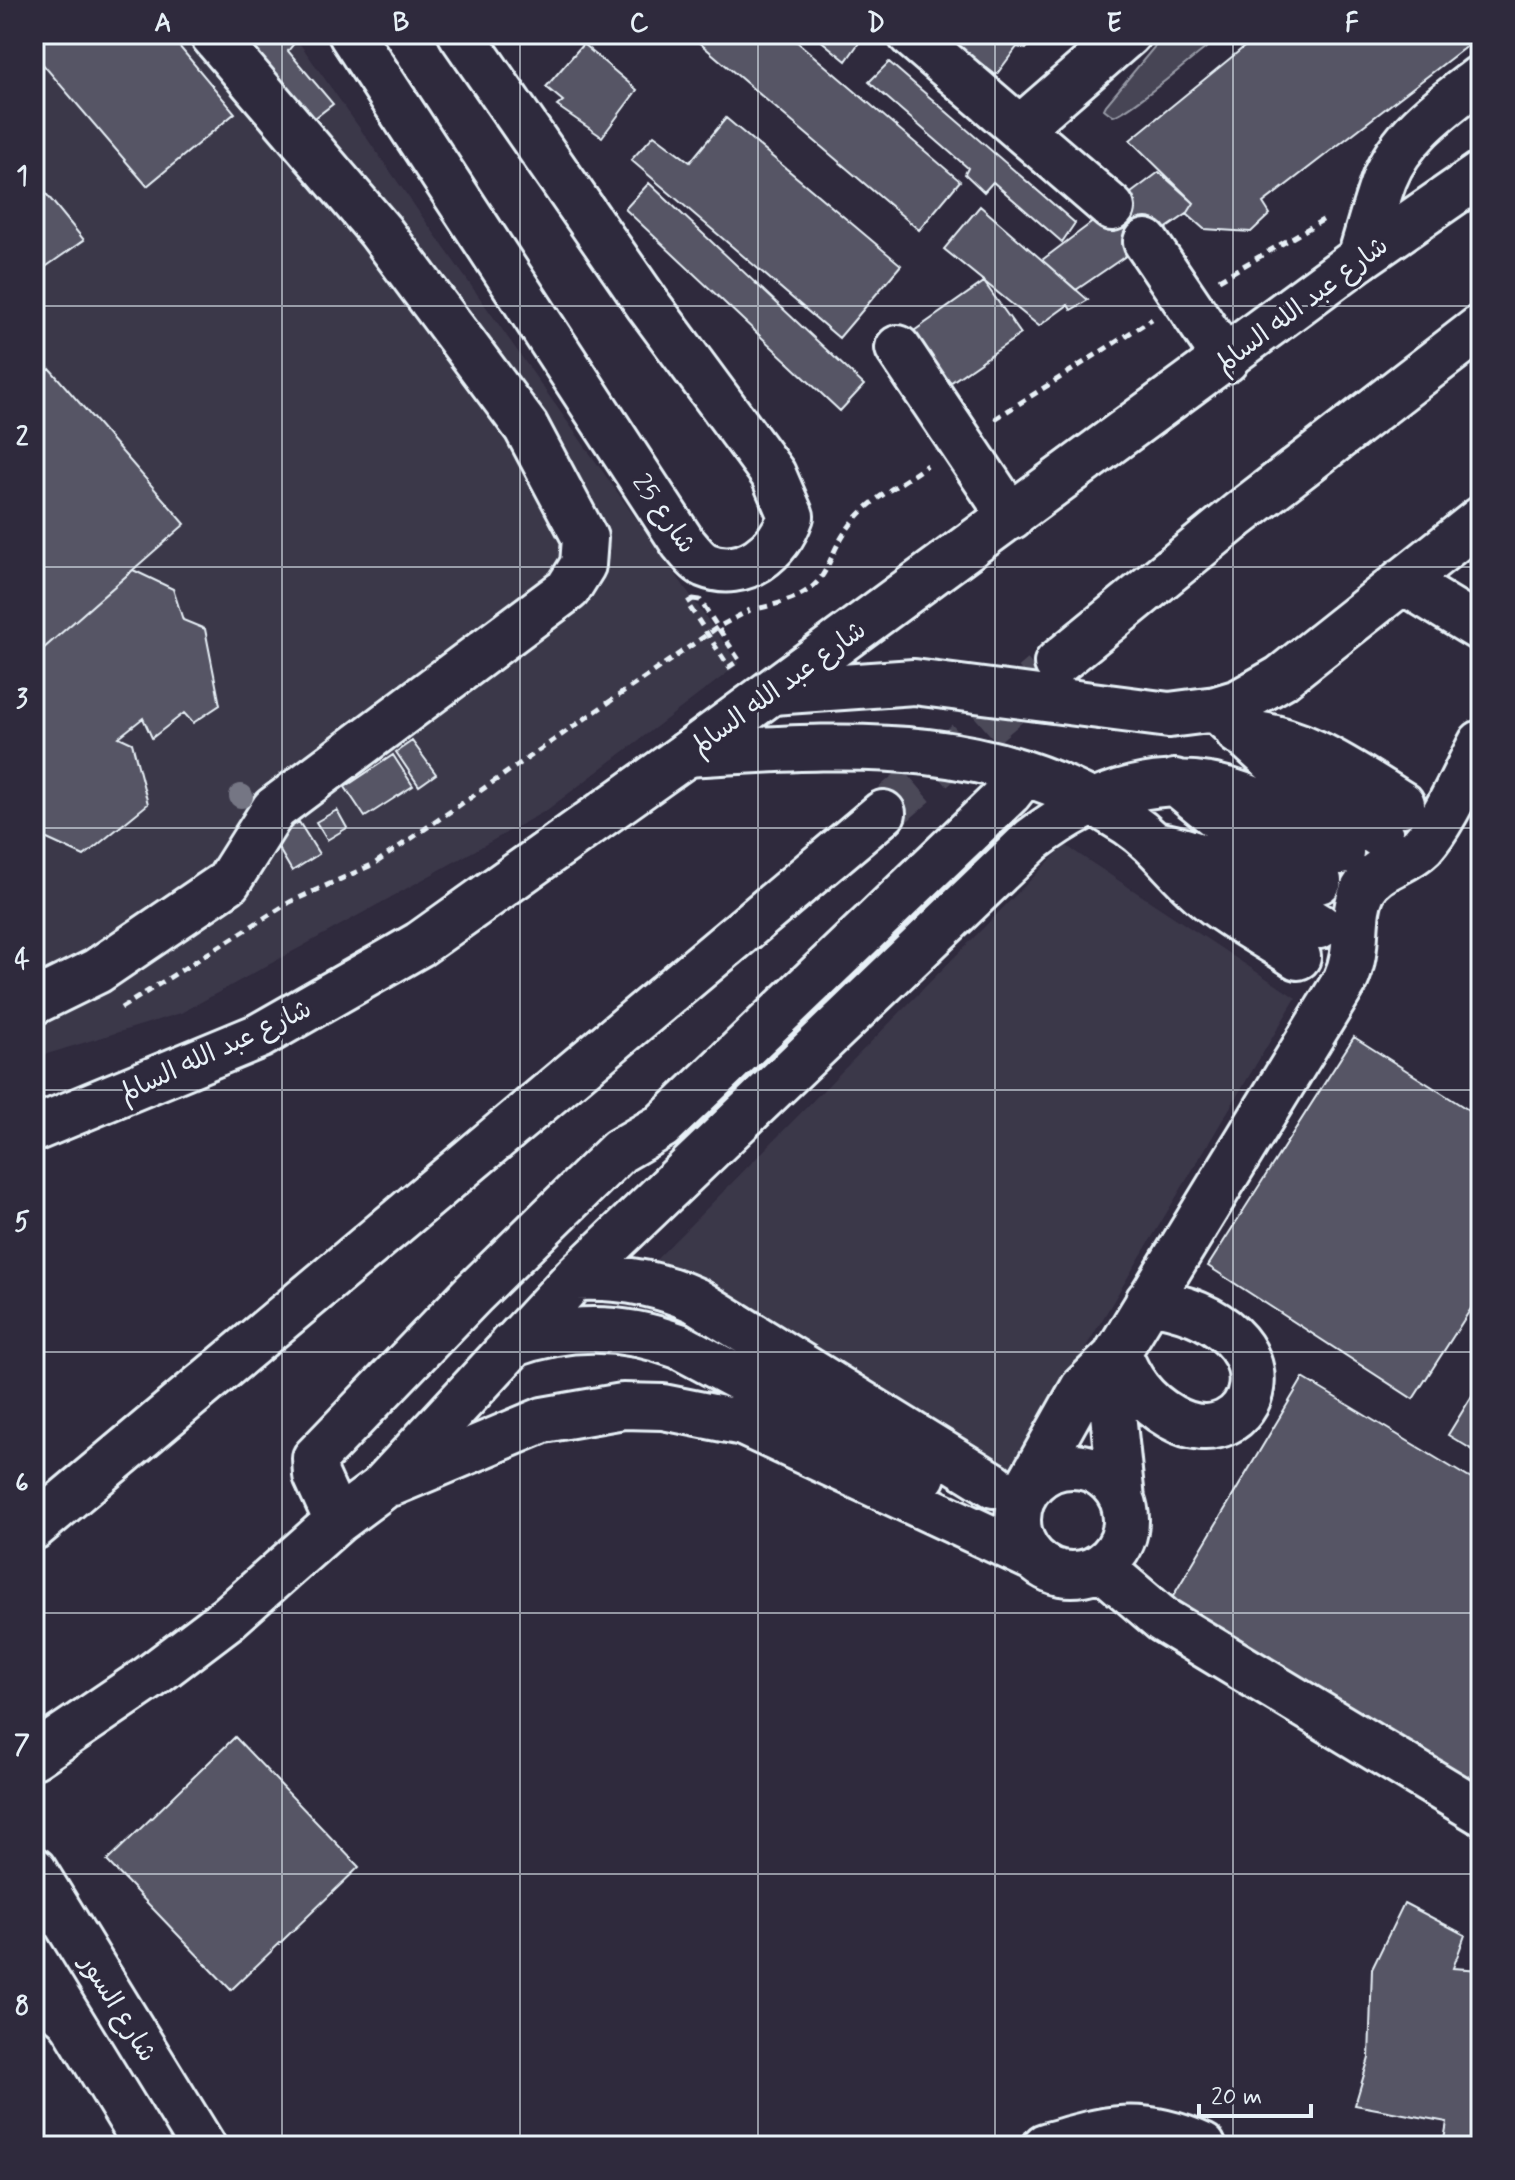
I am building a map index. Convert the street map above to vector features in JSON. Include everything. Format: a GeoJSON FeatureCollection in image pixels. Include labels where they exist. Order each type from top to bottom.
{"type":"FeatureCollection","features":[{"type":"Feature","properties":{"kind":"main road"},"geometry":{"type":"LineString","coordinates":[[34,1002],[97,971],[228,882],[274,809],[568,589],[583,565],[585,538],[526,427],[380,231],[212,34]]}},
{"type":"Feature","properties":{"kind":"main road","name":"شارع 25"},"geometry":{"type":"LineString","coordinates":[[351,34],[683,543],[702,564],[726,570],[746,568],[784,536],[791,516],[773,474],[649,306],[461,34]]}},
{"type":"Feature","properties":{"kind":"main road"},"geometry":{"type":"LineString","coordinates":[[910,34],[1112,208]]}},
{"type":"Feature","properties":{"kind":"main road"},"geometry":{"type":"LineString","coordinates":[[1020,128],[1128,34]]}},
{"type":"Feature","properties":{"kind":"main road"},"geometry":{"type":"LineString","coordinates":[[1360,258],[1385,178],[1397,155],[1436,112],[1481,77]]}},
{"type":"Feature","properties":{"kind":"main road","name":"شارع عبد الله السالم"},"geometry":{"type":"LineString","coordinates":[[34,1129],[259,1036],[420,944],[772,692],[1226,360],[1360,258],[1481,174]]}},
{"type":"Feature","properties":{"kind":"main road"},"geometry":{"type":"LineString","coordinates":[[1146,242],[1226,360]]}},
{"type":"Feature","properties":{"kind":"main road"},"geometry":{"type":"LineString","coordinates":[[1057,663],[1274,487],[1481,327]]}},
{"type":"Feature","properties":{"kind":"main road"},"geometry":{"type":"LineString","coordinates":[[898,348],[1011,517]]}},
{"type":"Feature","properties":{"kind":"main road"},"geometry":{"type":"LineString","coordinates":[[1227,720],[1239,702],[1281,678],[1481,519]]}},
{"type":"Feature","properties":{"kind":"main road"},"geometry":{"type":"LineString","coordinates":[[1402,581],[1481,629]]}},
{"type":"Feature","properties":{"kind":"main road"},"geometry":{"type":"LineString","coordinates":[[772,692],[914,682],[1227,720],[1311,791],[1391,820]]}},
{"type":"Feature","properties":{"kind":"main road"},"geometry":{"type":"LineString","coordinates":[[1002,1493],[1083,1388],[1117,1354],[1345,981],[1356,953],[1357,907],[1362,892],[1383,869],[1422,846],[1470,780],[1481,743]]}},
{"type":"Feature","properties":{"kind":"main road"},"geometry":{"type":"LineString","coordinates":[[687,754],[852,745],[943,753],[1024,774],[1090,801],[1159,845],[1192,852],[1223,866],[1309,942]]}},
{"type":"Feature","properties":{"kind":"main road"},"geometry":{"type":"LineString","coordinates":[[337,1521],[316,1475],[315,1458],[473,1294],[619,1151],[662,1126],[1009,793],[1024,774]]}},
{"type":"Feature","properties":{"kind":"main road"},"geometry":{"type":"LineString","coordinates":[[34,1756],[149,1678],[228,1618],[337,1521],[380,1489],[575,1278],[1032,840],[1090,801],[1143,785],[1199,783],[1245,796],[1330,867]]}},
{"type":"Feature","properties":{"kind":"main road"},"geometry":{"type":"LineString","coordinates":[[34,1527],[883,813]]}},
{"type":"Feature","properties":{"kind":"main road"},"geometry":{"type":"LineString","coordinates":[[575,1278],[625,1278],[673,1290],[695,1300],[1019,1503],[1017,1522],[1021,1541],[1031,1557]]}},
{"type":"Feature","properties":{"kind":"main road"},"geometry":{"type":"LineString","coordinates":[[1117,1354],[1139,1392],[1177,1420],[1200,1428],[1216,1426],[1231,1419],[1243,1407],[1253,1376],[1251,1359],[1243,1345],[1209,1319],[1169,1304],[1148,1301]]}},
{"type":"Feature","properties":{"kind":"main road"},"geometry":{"type":"LineString","coordinates":[[511,1345],[566,1330],[623,1330],[652,1336],[1002,1493],[1051,1470],[1079,1466],[1097,1471],[1112,1483],[1122,1499]]}},
{"type":"Feature","properties":{"kind":"main road"},"geometry":{"type":"LineString","coordinates":[[380,1489],[543,1420],[623,1406],[663,1407],[743,1423],[1031,1557],[1046,1569],[1065,1574],[1084,1574],[1101,1567],[1115,1554],[1124,1537],[1126,1518],[1111,1395],[1117,1354]]}},
{"type":"Feature","properties":{"kind":"main road"},"geometry":{"type":"LineString","coordinates":[[1101,1567],[1163,1620],[1481,1812]]}},
{"type":"Feature","properties":{"kind":"main road","name":"شارع السور"},"geometry":{"type":"LineString","coordinates":[[34,1870],[203,2146]]}},
{"type":"Feature","properties":{"kind":"main road"},"geometry":{"type":"LineString","coordinates":[[34,2050],[92,2146]]}},
{"type":"Feature","properties":{"kind":"main road"},"geometry":{"type":"LineString","coordinates":[[1045,2146],[1117,2127],[1177,2134],[1203,2146]]}},
{"type":"Feature","properties":{"kind":"main road"},"geometry":{"type":"LineString","coordinates":[[34,2129],[54,2146]]}},
{"type":"Feature","properties":{"kind":"path"},"geometry":{"type":"LineString","coordinates":[[700,600],[718,627],[739,660],[729,667],[687,603],[700,600]]}},
{"type":"Feature","properties":{"kind":"shaded area"},"geometry":{"type":"Polygon","coordinates":[[[34,34],[293,34],[739,664],[547,810],[386,900],[181,1013],[34,1058],[34,34]]]}},
{"type":"Feature","properties":{"kind":"shaded area"},"geometry":{"type":"Polygon","coordinates":[[[1165,34],[1191,34],[1206,48],[1144,97],[1113,116],[1104,109],[1106,105],[1165,34]]]}},
{"type":"Feature","properties":{"kind":"shaded area"},"geometry":{"type":"Polygon","coordinates":[[[1065,845],[1296,998],[1007,1478],[645,1271],[1065,845]]]}},
{"type":"Feature","properties":{"kind":"building"},"geometry":{"type":"Polygon","coordinates":[[[34,34],[169,34],[235,113],[147,186],[34,54],[34,34]]]}},
{"type":"Feature","properties":{"kind":"building"},"geometry":{"type":"Polygon","coordinates":[[[234,34],[291,34],[296,41],[288,51],[333,104],[307,124],[234,34]]]}},
{"type":"Feature","properties":{"kind":"building"},"geometry":{"type":"Polygon","coordinates":[[[689,34],[788,34],[960,181],[919,230],[689,34]]]}},
{"type":"Feature","properties":{"kind":"building"},"geometry":{"type":"Polygon","coordinates":[[[813,34],[854,34],[861,40],[846,61],[813,34]]]}},
{"type":"Feature","properties":{"kind":"building"},"geometry":{"type":"Polygon","coordinates":[[[942,34],[1039,34],[1026,49],[1017,47],[996,75],[942,34]]]}},
{"type":"Feature","properties":{"kind":"building"},"geometry":{"type":"Polygon","coordinates":[[[1260,34],[1481,35],[1263,203],[1270,214],[1251,232],[1204,229],[1187,214],[1194,203],[1130,140],[1260,34]]]}},
{"type":"Feature","properties":{"kind":"building"},"geometry":{"type":"Polygon","coordinates":[[[583,44],[637,90],[602,137],[557,106],[563,101],[546,87],[583,44]]]}},
{"type":"Feature","properties":{"kind":"building"},"geometry":{"type":"Polygon","coordinates":[[[889,62],[1075,223],[1062,242],[993,182],[984,192],[965,174],[968,168],[869,82],[889,62]]]}},
{"type":"Feature","properties":{"kind":"building"},"geometry":{"type":"Polygon","coordinates":[[[726,118],[901,265],[839,338],[631,160],[654,135],[690,162],[726,118]]]}},
{"type":"Feature","properties":{"kind":"building"},"geometry":{"type":"Polygon","coordinates":[[[1159,172],[1194,203],[1187,214],[1076,290],[1042,260],[1159,172]]]}},
{"type":"Feature","properties":{"kind":"building"},"geometry":{"type":"Polygon","coordinates":[[[34,179],[84,240],[44,268],[34,257],[34,179]]]}},
{"type":"Feature","properties":{"kind":"building"},"geometry":{"type":"Polygon","coordinates":[[[649,183],[864,385],[840,411],[625,209],[649,183]]]}},
{"type":"Feature","properties":{"kind":"building"},"geometry":{"type":"Polygon","coordinates":[[[980,206],[1088,300],[1071,310],[1068,305],[1039,326],[944,249],[980,206]]]}},
{"type":"Feature","properties":{"kind":"building"},"geometry":{"type":"Polygon","coordinates":[[[984,282],[1021,334],[947,385],[911,333],[984,282]]]}},
{"type":"Feature","properties":{"kind":"building"},"geometry":{"type":"Polygon","coordinates":[[[50,369],[185,524],[34,657],[34,383],[50,369]]]}},
{"type":"Feature","properties":{"kind":"building"},"geometry":{"type":"Polygon","coordinates":[[[133,570],[173,589],[183,620],[205,629],[220,705],[193,723],[184,713],[152,738],[143,718],[119,737],[132,743],[148,804],[84,856],[34,833],[34,657],[133,570]]]}},
{"type":"Feature","properties":{"kind":"building"},"geometry":{"type":"Polygon","coordinates":[[[412,741],[436,774],[419,786],[396,752],[412,741]]]}},
{"type":"Feature","properties":{"kind":"building"},"geometry":{"type":"Polygon","coordinates":[[[393,755],[413,786],[365,817],[345,787],[393,755]]]}},
{"type":"Feature","properties":{"kind":"building"},"geometry":{"type":"Polygon","coordinates":[[[337,810],[347,828],[327,840],[316,822],[337,810]]]}},
{"type":"Feature","properties":{"kind":"building"},"geometry":{"type":"Polygon","coordinates":[[[299,822],[319,854],[292,871],[273,839],[299,822]]]}},
{"type":"Feature","properties":{"kind":"building"},"geometry":{"type":"Polygon","coordinates":[[[1354,1037],[1481,1118],[1481,1293],[1413,1399],[1208,1266],[1354,1037]]]}},
{"type":"Feature","properties":{"kind":"building"},"geometry":{"type":"Polygon","coordinates":[[[1303,1378],[1481,1485],[1481,1791],[1169,1603],[1303,1378]]]}},
{"type":"Feature","properties":{"kind":"building"},"geometry":{"type":"Polygon","coordinates":[[[1481,1381],[1481,1455],[1448,1435],[1481,1381]]]}},
{"type":"Feature","properties":{"kind":"building"},"geometry":{"type":"Polygon","coordinates":[[[235,1737],[359,1867],[231,1990],[107,1861],[235,1737]]]}},
{"type":"Feature","properties":{"kind":"building"},"geometry":{"type":"Polygon","coordinates":[[[1404,1903],[1465,1935],[1453,1968],[1481,1970],[1481,2146],[1443,2146],[1447,2122],[1355,2105],[1369,2058],[1372,1969],[1404,1903]]]}},
{"type":"Feature","properties":{"kind":"tunnel"},"geometry":{"type":"LineString","coordinates":[[883,813],[1042,676]]}}]}
